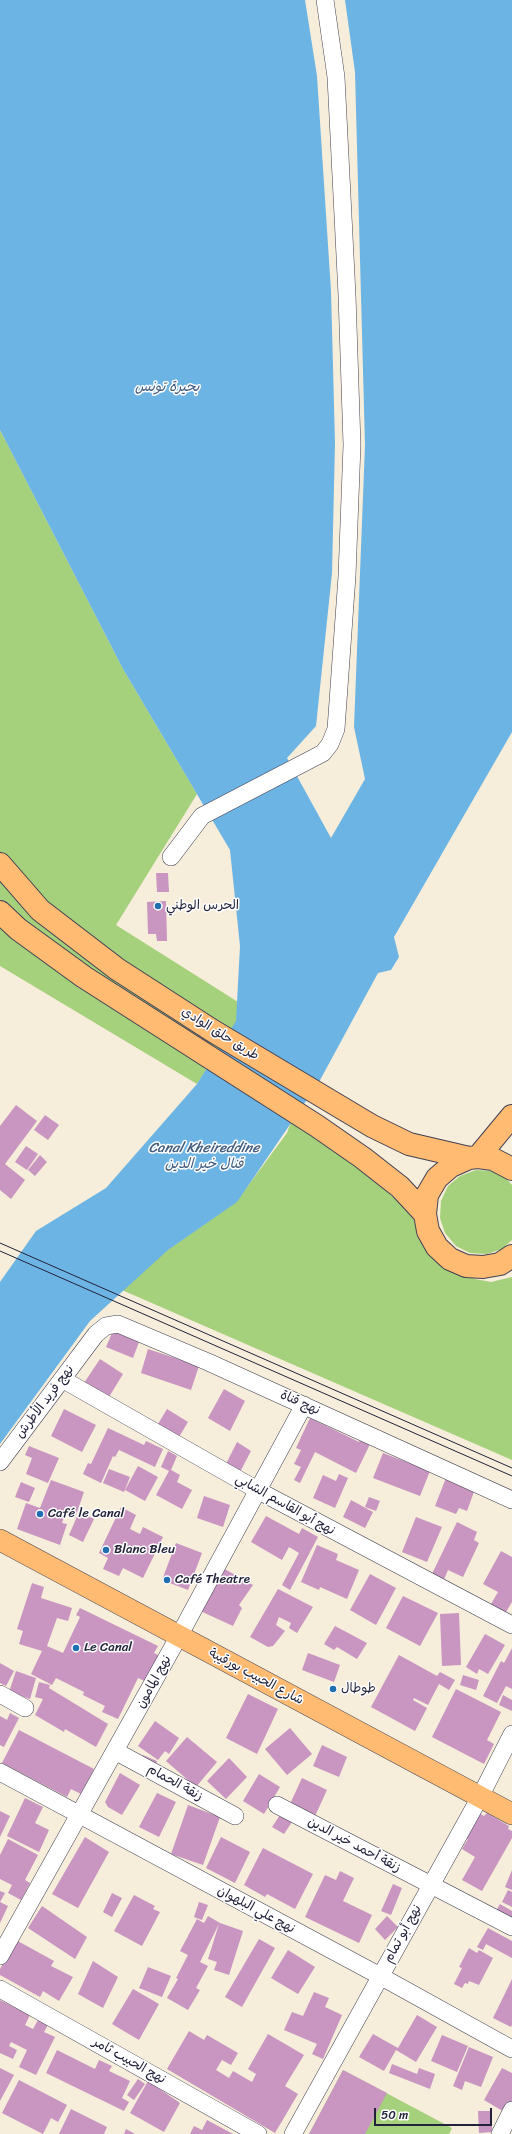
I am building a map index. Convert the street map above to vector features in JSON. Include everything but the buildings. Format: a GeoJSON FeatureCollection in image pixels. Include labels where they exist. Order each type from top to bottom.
{"type":"FeatureCollection","features":[{"type":"Feature","properties":{"kind":"highway","name":"طريق حلق الوادي"},"geometry":{"type":"LineString","coordinates":[[0,864],[40,910],[117,970],[212,1031],[372,1126],[409,1144],[473,1158],[493,1159],[512,1169]]}},
{"type":"Feature","properties":{"kind":"highway","name":"طريق حلق الوادي"},"geometry":{"type":"LineString","coordinates":[[0,912],[18,930],[84,977],[199,1052],[317,1126],[385,1174],[400,1187],[425,1214]]}},
{"type":"Feature","properties":{"kind":"highway"},"geometry":{"type":"LineString","coordinates":[[508,1263],[483,1268],[466,1266],[450,1259],[434,1242],[428,1231],[425,1214],[427,1195],[437,1178],[451,1166],[473,1158],[512,1116]]}},
{"type":"Feature","properties":{"kind":"main road","name":"شارع الحبيب بورقيبة"},"geometry":{"type":"LineString","coordinates":[[0,1540],[512,1814]]}},
{"type":"Feature","properties":{"kind":"street"},"geometry":{"type":"LineString","coordinates":[[171,857],[206,814],[298,764],[323,753],[330,744],[336,729],[348,553],[352,445],[347,295],[336,77],[325,0]]}},
{"type":"Feature","properties":{"kind":"street","name":"نهج قناة"},"geometry":{"type":"LineString","coordinates":[[90,1341],[106,1326],[118,1324],[304,1405],[512,1500]]}},
{"type":"Feature","properties":{"kind":"street","name":"نهج فريد الأطرش"},"geometry":{"type":"LineString","coordinates":[[0,1462],[90,1341]]}},
{"type":"Feature","properties":{"kind":"street","name":"نهج أبو القاسم الشابي"},"geometry":{"type":"LineString","coordinates":[[62,1379],[259,1491],[512,1625]]}},
{"type":"Feature","properties":{"kind":"street","name":"نهج المامون"},"geometry":{"type":"LineString","coordinates":[[0,1956],[259,1491],[304,1405]]}},
{"type":"Feature","properties":{"kind":"street"},"geometry":{"type":"LineString","coordinates":[[0,1694],[25,1708]]}},
{"type":"Feature","properties":{"kind":"street","name":"نهج أبو تمام"},"geometry":{"type":"LineString","coordinates":[[293,2134],[480,1797],[512,1734]]}},
{"type":"Feature","properties":{"kind":"street","name":"زنقة الحمام"},"geometry":{"type":"LineString","coordinates":[[115,1751],[235,1816]]}},
{"type":"Feature","properties":{"kind":"street","name":"نهج علي البلهوان"},"geometry":{"type":"LineString","coordinates":[[0,1772],[380,1976],[512,2050]]}},
{"type":"Feature","properties":{"kind":"street","name":"زنقة أحمد خير الدين"},"geometry":{"type":"LineString","coordinates":[[277,1805],[512,1927]]}},
{"type":"Feature","properties":{"kind":"street","name":"نهج الحبيب ثامر"},"geometry":{"type":"LineString","coordinates":[[0,1989],[258,2134]]}},
{"type":"Feature","properties":{"kind":"street"},"geometry":{"type":"LineString","coordinates":[[500,2134],[512,2110]]}},
{"type":"Feature","properties":{"kind":"green space"},"geometry":{"type":"Polygon","coordinates":[[[0,430],[123,669],[197,794],[116,925],[246,1007],[197,1084],[0,966],[0,430]]]}},
{"type":"Feature","properties":{"kind":"green space"},"geometry":{"type":"Polygon","coordinates":[[[292,1119],[343,1152],[416,1218],[451,1269],[475,1279],[491,1282],[512,1277],[512,1460],[115,1287],[236,1202],[287,1133],[292,1119]]]}},
{"type":"Feature","properties":{"kind":"green space"},"geometry":{"type":"Polygon","coordinates":[[[476,1170],[492,1171],[507,1179],[512,1185],[512,1240],[502,1249],[487,1254],[470,1253],[456,1246],[445,1233],[440,1218],[441,1201],[448,1186],[460,1176],[476,1170]]]}},
{"type":"Feature","properties":{"kind":"green space"},"geometry":{"type":"Polygon","coordinates":[[[343,2070],[452,2128],[449,2134],[309,2134],[343,2070]]]}},
{"type":"Feature","properties":{"kind":"water","name":"بحيرة تونس"},"geometry":{"type":"Polygon","coordinates":[[[0,0],[305,0],[317,76],[331,291],[335,443],[332,573],[316,726],[287,758],[331,838],[365,779],[354,727],[365,445],[355,72],[345,0],[512,0],[512,732],[394,937],[399,957],[391,970],[378,973],[319,1082],[237,1202],[168,1250],[90,1321],[0,1444],[0,1282],[36,1231],[106,1188],[197,1084],[236,1021],[240,946],[230,850],[123,669],[0,430],[0,0]]]}},
{"type":"Feature","properties":{"kind":"tram line"},"geometry":{"type":"LineString","coordinates":[[0,1243],[512,1468]]}},
{"type":"Feature","properties":{"kind":"tram line"},"geometry":{"type":"LineString","coordinates":[[0,1251],[512,1476]]}},
{"type":"Feature","properties":{"kind":"place","name":"الحرس الوطني"},"geometry":{"type":"Point","coordinates":[158,906]}},
{"type":"Feature","properties":{"kind":"place","name":"Café le Canal"},"geometry":{"type":"Point","coordinates":[40,1514]}},
{"type":"Feature","properties":{"kind":"place","name":"Blanc Bleu"},"geometry":{"type":"Point","coordinates":[106,1550]}},
{"type":"Feature","properties":{"kind":"place","name":"Café Theatre"},"geometry":{"type":"Point","coordinates":[167,1580]}},
{"type":"Feature","properties":{"kind":"place","name":"Le Canal"},"geometry":{"type":"Point","coordinates":[76,1648]}},
{"type":"Feature","properties":{"kind":"place","name":"طوطال"},"geometry":{"type":"Point","coordinates":[333,1689]}},
{"type":"Feature","properties":{"kind":"water label","name":"Canal Kheireddine قنال خير الدين"},"geometry":{"type":"Point","coordinates":[204,1156]}}]}
